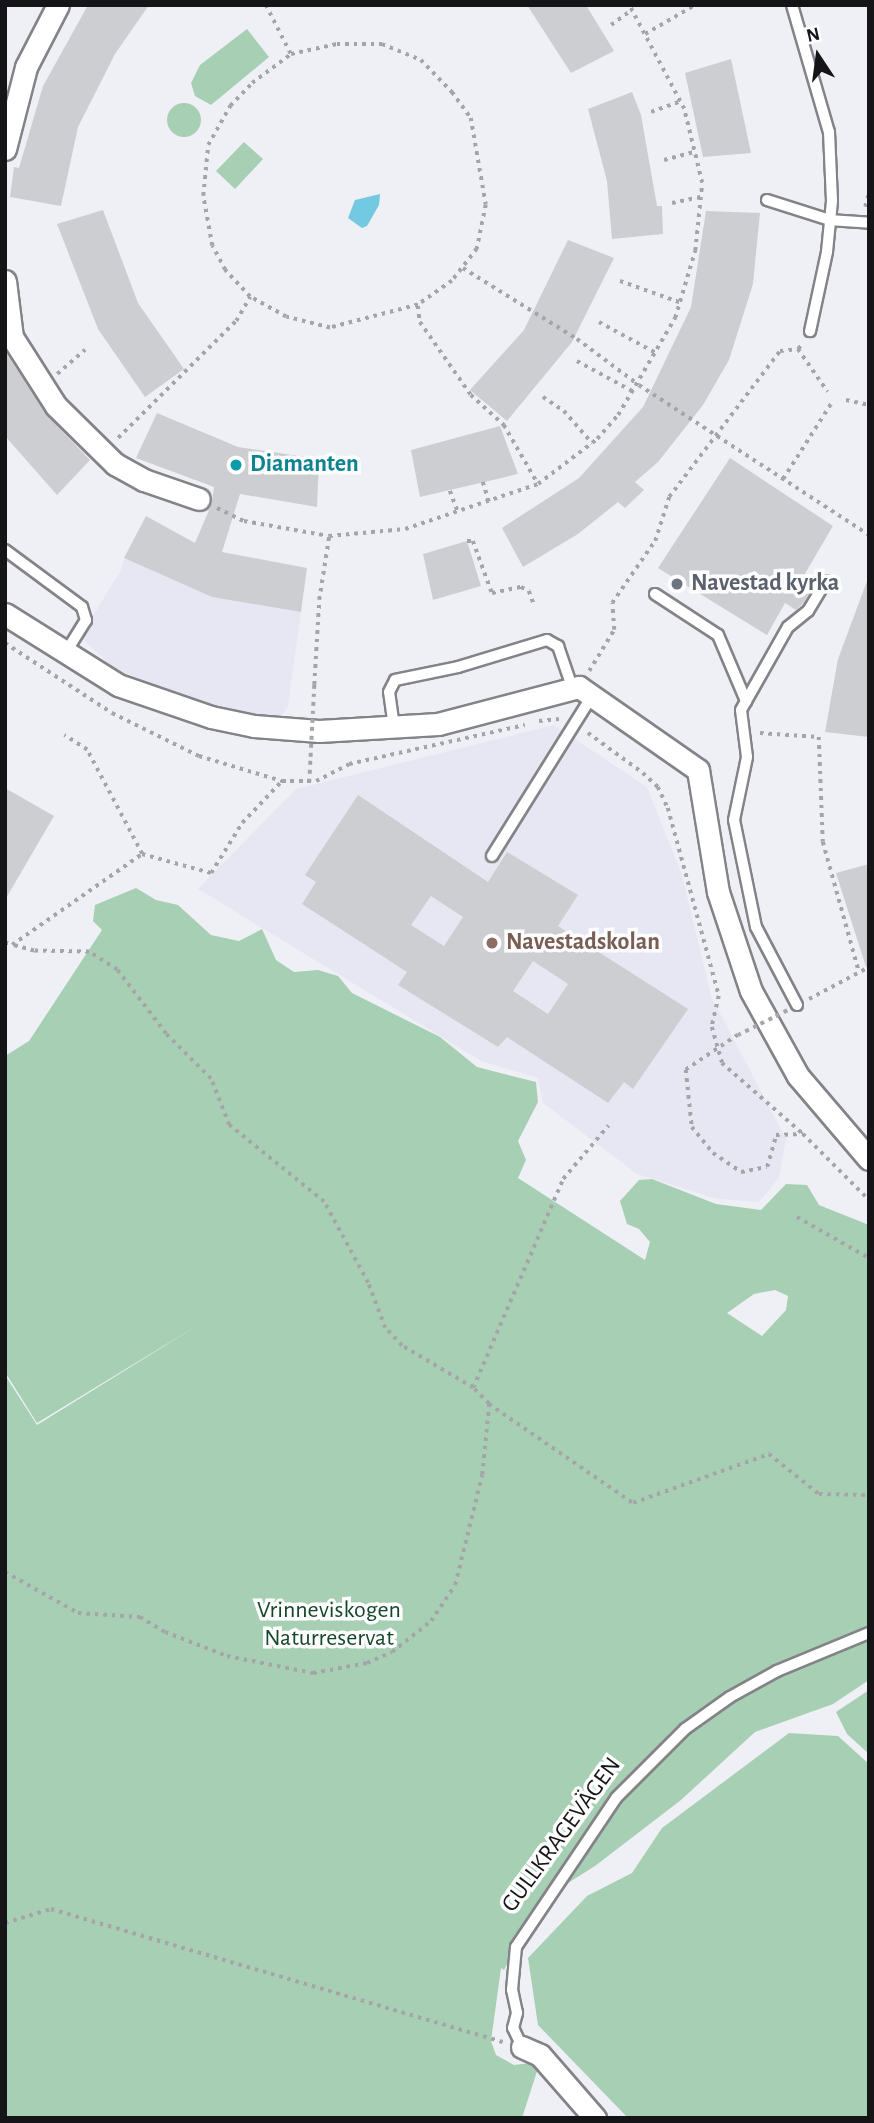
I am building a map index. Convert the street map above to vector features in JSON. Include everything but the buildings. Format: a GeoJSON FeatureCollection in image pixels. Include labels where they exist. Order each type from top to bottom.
{"type":"FeatureCollection","features":[{"type":"Feature","properties":{"kind":"street"},"geometry":{"type":"LineString","coordinates":[[5,149],[26,67],[58,5]]}},
{"type":"Feature","properties":{"kind":"street"},"geometry":{"type":"LineString","coordinates":[[5,281],[12,337],[40,387],[104,453],[144,480],[199,499]]}},
{"type":"Feature","properties":{"kind":"street"},"geometry":{"type":"LineString","coordinates":[[5,614],[118,685],[211,717],[303,730],[438,724],[581,690],[698,770],[718,892],[751,991],[798,1076],[869,1159]]}},
{"type":"Feature","properties":{"kind":"street"},"geometry":{"type":"LineString","coordinates":[[522,2047],[540,2055],[595,2118]]}},
{"type":"Feature","properties":{"kind":"lane"},"geometry":{"type":"LineString","coordinates":[[792,5],[829,132],[830,220],[810,331]]}},
{"type":"Feature","properties":{"kind":"lane"},"geometry":{"type":"LineString","coordinates":[[767,200],[830,220],[869,223]]}},
{"type":"Feature","properties":{"kind":"lane"},"geometry":{"type":"LineString","coordinates":[[5,550],[82,607],[86,620],[65,653]]}},
{"type":"Feature","properties":{"kind":"lane"},"geometry":{"type":"LineString","coordinates":[[793,1008],[755,927],[734,820],[747,757],[741,710],[788,627],[808,611],[826,580]]}},
{"type":"Feature","properties":{"kind":"lane"},"geometry":{"type":"LineString","coordinates":[[655,594],[718,635],[746,701]]}},
{"type":"Feature","properties":{"kind":"lane"},"geometry":{"type":"LineString","coordinates":[[394,727],[389,692],[395,680],[458,667],[547,640],[558,646],[581,690],[575,725],[492,856]]}},
{"type":"Feature","properties":{"kind":"lane","name":"GULLKRAGEVÄGEN"},"geometry":{"type":"LineString","coordinates":[[522,2047],[513,2028],[516,1947],[616,1798],[685,1728],[730,1697],[777,1671],[869,1633]]}},
{"type":"Feature","properties":{"kind":"path"},"geometry":{"type":"LineString","coordinates":[[266,5],[291,54]]}},
{"type":"Feature","properties":{"kind":"path"},"geometry":{"type":"LineString","coordinates":[[199,499],[244,521],[329,536],[404,528],[459,514],[538,484],[592,443],[639,385],[679,302],[695,251],[701,197],[694,152],[681,101],[629,5]]}},
{"type":"Feature","properties":{"kind":"path"},"geometry":{"type":"LineString","coordinates":[[645,34],[695,5]]}},
{"type":"Feature","properties":{"kind":"path"},"geometry":{"type":"LineString","coordinates":[[611,25],[632,10]]}},
{"type":"Feature","properties":{"kind":"path"},"geometry":{"type":"LineString","coordinates":[[337,44],[382,44],[421,60],[452,92],[471,118],[486,205],[477,248],[462,268],[418,305],[330,328],[286,317],[250,297],[225,271],[212,246],[204,197],[208,145],[230,106],[252,83],[291,54],[337,44]]}},
{"type":"Feature","properties":{"kind":"path"},"geometry":{"type":"LineString","coordinates":[[651,112],[681,101]]}},
{"type":"Feature","properties":{"kind":"path"},"geometry":{"type":"LineString","coordinates":[[664,160],[694,152]]}},
{"type":"Feature","properties":{"kind":"path"},"geometry":{"type":"LineString","coordinates":[[672,203],[701,197]]}},
{"type":"Feature","properties":{"kind":"path"},"geometry":{"type":"LineString","coordinates":[[462,268],[577,339],[639,385],[869,535]]}},
{"type":"Feature","properties":{"kind":"path"},"geometry":{"type":"LineString","coordinates":[[620,281],[679,302]]}},
{"type":"Feature","properties":{"kind":"path"},"geometry":{"type":"LineString","coordinates":[[104,453],[236,321],[250,297]]}},
{"type":"Feature","properties":{"kind":"path"},"geometry":{"type":"LineString","coordinates":[[418,305],[421,323],[471,395],[504,425],[538,484]]}},
{"type":"Feature","properties":{"kind":"path"},"geometry":{"type":"LineString","coordinates":[[599,322],[656,353]]}},
{"type":"Feature","properties":{"kind":"path"},"geometry":{"type":"LineString","coordinates":[[581,690],[614,630],[612,603],[655,541],[670,497],[780,351],[798,349],[810,331]]}},
{"type":"Feature","properties":{"kind":"path"},"geometry":{"type":"LineString","coordinates":[[798,349],[828,391]]}},
{"type":"Feature","properties":{"kind":"path"},"geometry":{"type":"LineString","coordinates":[[40,387],[85,350]]}},
{"type":"Feature","properties":{"kind":"path"},"geometry":{"type":"LineString","coordinates":[[578,361],[634,392]]}},
{"type":"Feature","properties":{"kind":"path"},"geometry":{"type":"LineString","coordinates":[[543,397],[564,411],[592,443]]}},
{"type":"Feature","properties":{"kind":"path"},"geometry":{"type":"LineString","coordinates":[[846,400],[869,405]]}},
{"type":"Feature","properties":{"kind":"path"},"geometry":{"type":"LineString","coordinates":[[783,479],[832,402]]}},
{"type":"Feature","properties":{"kind":"path"},"geometry":{"type":"LineString","coordinates":[[483,482],[489,502]]}},
{"type":"Feature","properties":{"kind":"path"},"geometry":{"type":"LineString","coordinates":[[450,491],[459,514]]}},
{"type":"Feature","properties":{"kind":"path"},"geometry":{"type":"LineString","coordinates":[[309,782],[319,600],[329,536]]}},
{"type":"Feature","properties":{"kind":"path"},"geometry":{"type":"LineString","coordinates":[[467,541],[473,541],[492,593],[521,587],[529,592],[534,605]]}},
{"type":"Feature","properties":{"kind":"path"},"geometry":{"type":"LineString","coordinates":[[5,642],[69,686],[143,728],[199,755],[282,780],[309,782],[349,764],[537,721],[555,718],[575,725],[643,773],[658,787],[668,808],[719,996],[712,1027],[722,1063],[803,1135],[869,1200]]}},
{"type":"Feature","properties":{"kind":"path"},"geometry":{"type":"LineString","coordinates":[[744,732],[819,737],[823,842],[859,972]]}},
{"type":"Feature","properties":{"kind":"path"},"geometry":{"type":"LineString","coordinates":[[65,735],[87,750],[142,854],[211,873],[242,823],[282,780]]}},
{"type":"Feature","properties":{"kind":"path"},"geometry":{"type":"LineString","coordinates":[[12,944],[142,854]]}},
{"type":"Feature","properties":{"kind":"path"},"geometry":{"type":"LineString","coordinates":[[5,942],[34,951],[89,952],[117,970],[166,1034],[211,1079],[229,1125],[324,1202],[368,1283],[385,1328],[402,1346],[472,1388],[489,1404],[633,1503],[769,1454],[819,1494],[869,1495]]}},
{"type":"Feature","properties":{"kind":"path"},"geometry":{"type":"LineString","coordinates":[[803,1135],[776,1135],[767,1167],[741,1172],[713,1153],[692,1127],[685,1070],[738,1035],[869,967]]}},
{"type":"Feature","properties":{"kind":"path"},"geometry":{"type":"LineString","coordinates":[[472,1388],[563,1179],[608,1126]]}},
{"type":"Feature","properties":{"kind":"path"},"geometry":{"type":"LineString","coordinates":[[797,1217],[869,1258]]}},
{"type":"Feature","properties":{"kind":"path"},"geometry":{"type":"LineString","coordinates":[[5,1572],[78,1613],[140,1617],[165,1632],[228,1656],[313,1673],[367,1663],[392,1652],[431,1621],[455,1585],[482,1475],[489,1404]]}},
{"type":"Feature","properties":{"kind":"path"},"geometry":{"type":"LineString","coordinates":[[5,1923],[51,1909],[522,2047]]}},
{"type":"Feature","properties":{"kind":"shaded area"},"geometry":{"type":"Polygon","coordinates":[[[124,558],[212,597],[301,612],[288,706],[281,718],[226,709],[142,681],[113,667],[80,637],[121,570],[124,558]]]}},
{"type":"Feature","properties":{"kind":"shaded area","name":"Navestadskolan"},"geometry":{"type":"Polygon","coordinates":[[[554,725],[647,787],[682,875],[711,996],[786,1139],[779,1178],[759,1202],[717,1199],[637,1174],[543,1103],[538,1078],[481,1061],[198,889],[296,789],[554,725]]]}},
{"type":"Feature","properties":{"kind":"green space"},"geometry":{"type":"Polygon","coordinates":[[[247,29],[269,57],[211,105],[195,96],[191,83],[200,65],[247,29]]]}},
{"type":"Feature","properties":{"kind":"green space"},"geometry":{"type":"Polygon","coordinates":[[[184,103],[196,108],[201,120],[196,132],[184,137],[172,132],[167,120],[172,108],[184,103]]]}},
{"type":"Feature","properties":{"kind":"green space"},"geometry":{"type":"Polygon","coordinates":[[[244,142],[263,159],[235,189],[216,171],[244,142]]]}},
{"type":"Feature","properties":{"kind":"green space","name":"Vrinneviskogen Naturreservat"},"geometry":{"type":"Polygon","coordinates":[[[136,888],[156,900],[178,905],[211,935],[239,941],[262,929],[276,960],[294,972],[318,970],[338,976],[352,993],[440,1037],[477,1067],[536,1082],[538,1102],[518,1141],[526,1160],[518,1178],[645,1260],[650,1242],[639,1229],[627,1224],[620,1201],[639,1180],[652,1179],[716,1204],[761,1210],[786,1184],[807,1185],[819,1205],[869,1225],[869,1680],[833,1704],[755,1732],[681,1800],[595,1866],[541,1900],[504,1970],[501,1968],[491,2041],[496,2055],[514,2065],[540,2062],[522,2118],[5,2118],[5,1375],[37,1425],[203,1322],[37,1423],[5,1372],[5,1056],[29,1041],[102,930],[93,921],[95,905],[136,888]],[[775,1290],[754,1294],[727,1313],[762,1336],[786,1310],[788,1296],[775,1290]]]}},
{"type":"Feature","properties":{"kind":"green space"},"geometry":{"type":"Polygon","coordinates":[[[869,1690],[869,1754],[847,1734],[836,1712],[869,1690]]]}},
{"type":"Feature","properties":{"kind":"green space"},"geometry":{"type":"Polygon","coordinates":[[[789,1733],[838,1736],[869,1764],[869,2118],[628,2118],[538,2025],[528,1958],[587,1896],[632,1873],[662,1828],[789,1733]]]}},
{"type":"Feature","properties":{"kind":"water"},"geometry":{"type":"Polygon","coordinates":[[[380,194],[379,205],[367,226],[362,228],[348,218],[355,200],[380,194]]]}},
{"type":"Feature","properties":{"kind":"place","name":"Diamanten"},"geometry":{"type":"Point","coordinates":[236,465]}},
{"type":"Feature","properties":{"kind":"place","name":"Navestad kyrka"},"geometry":{"type":"Point","coordinates":[677,584]}},
{"type":"Feature","properties":{"kind":"place","name":"Navestadskolan"},"geometry":{"type":"Point","coordinates":[492,943]}}]}
